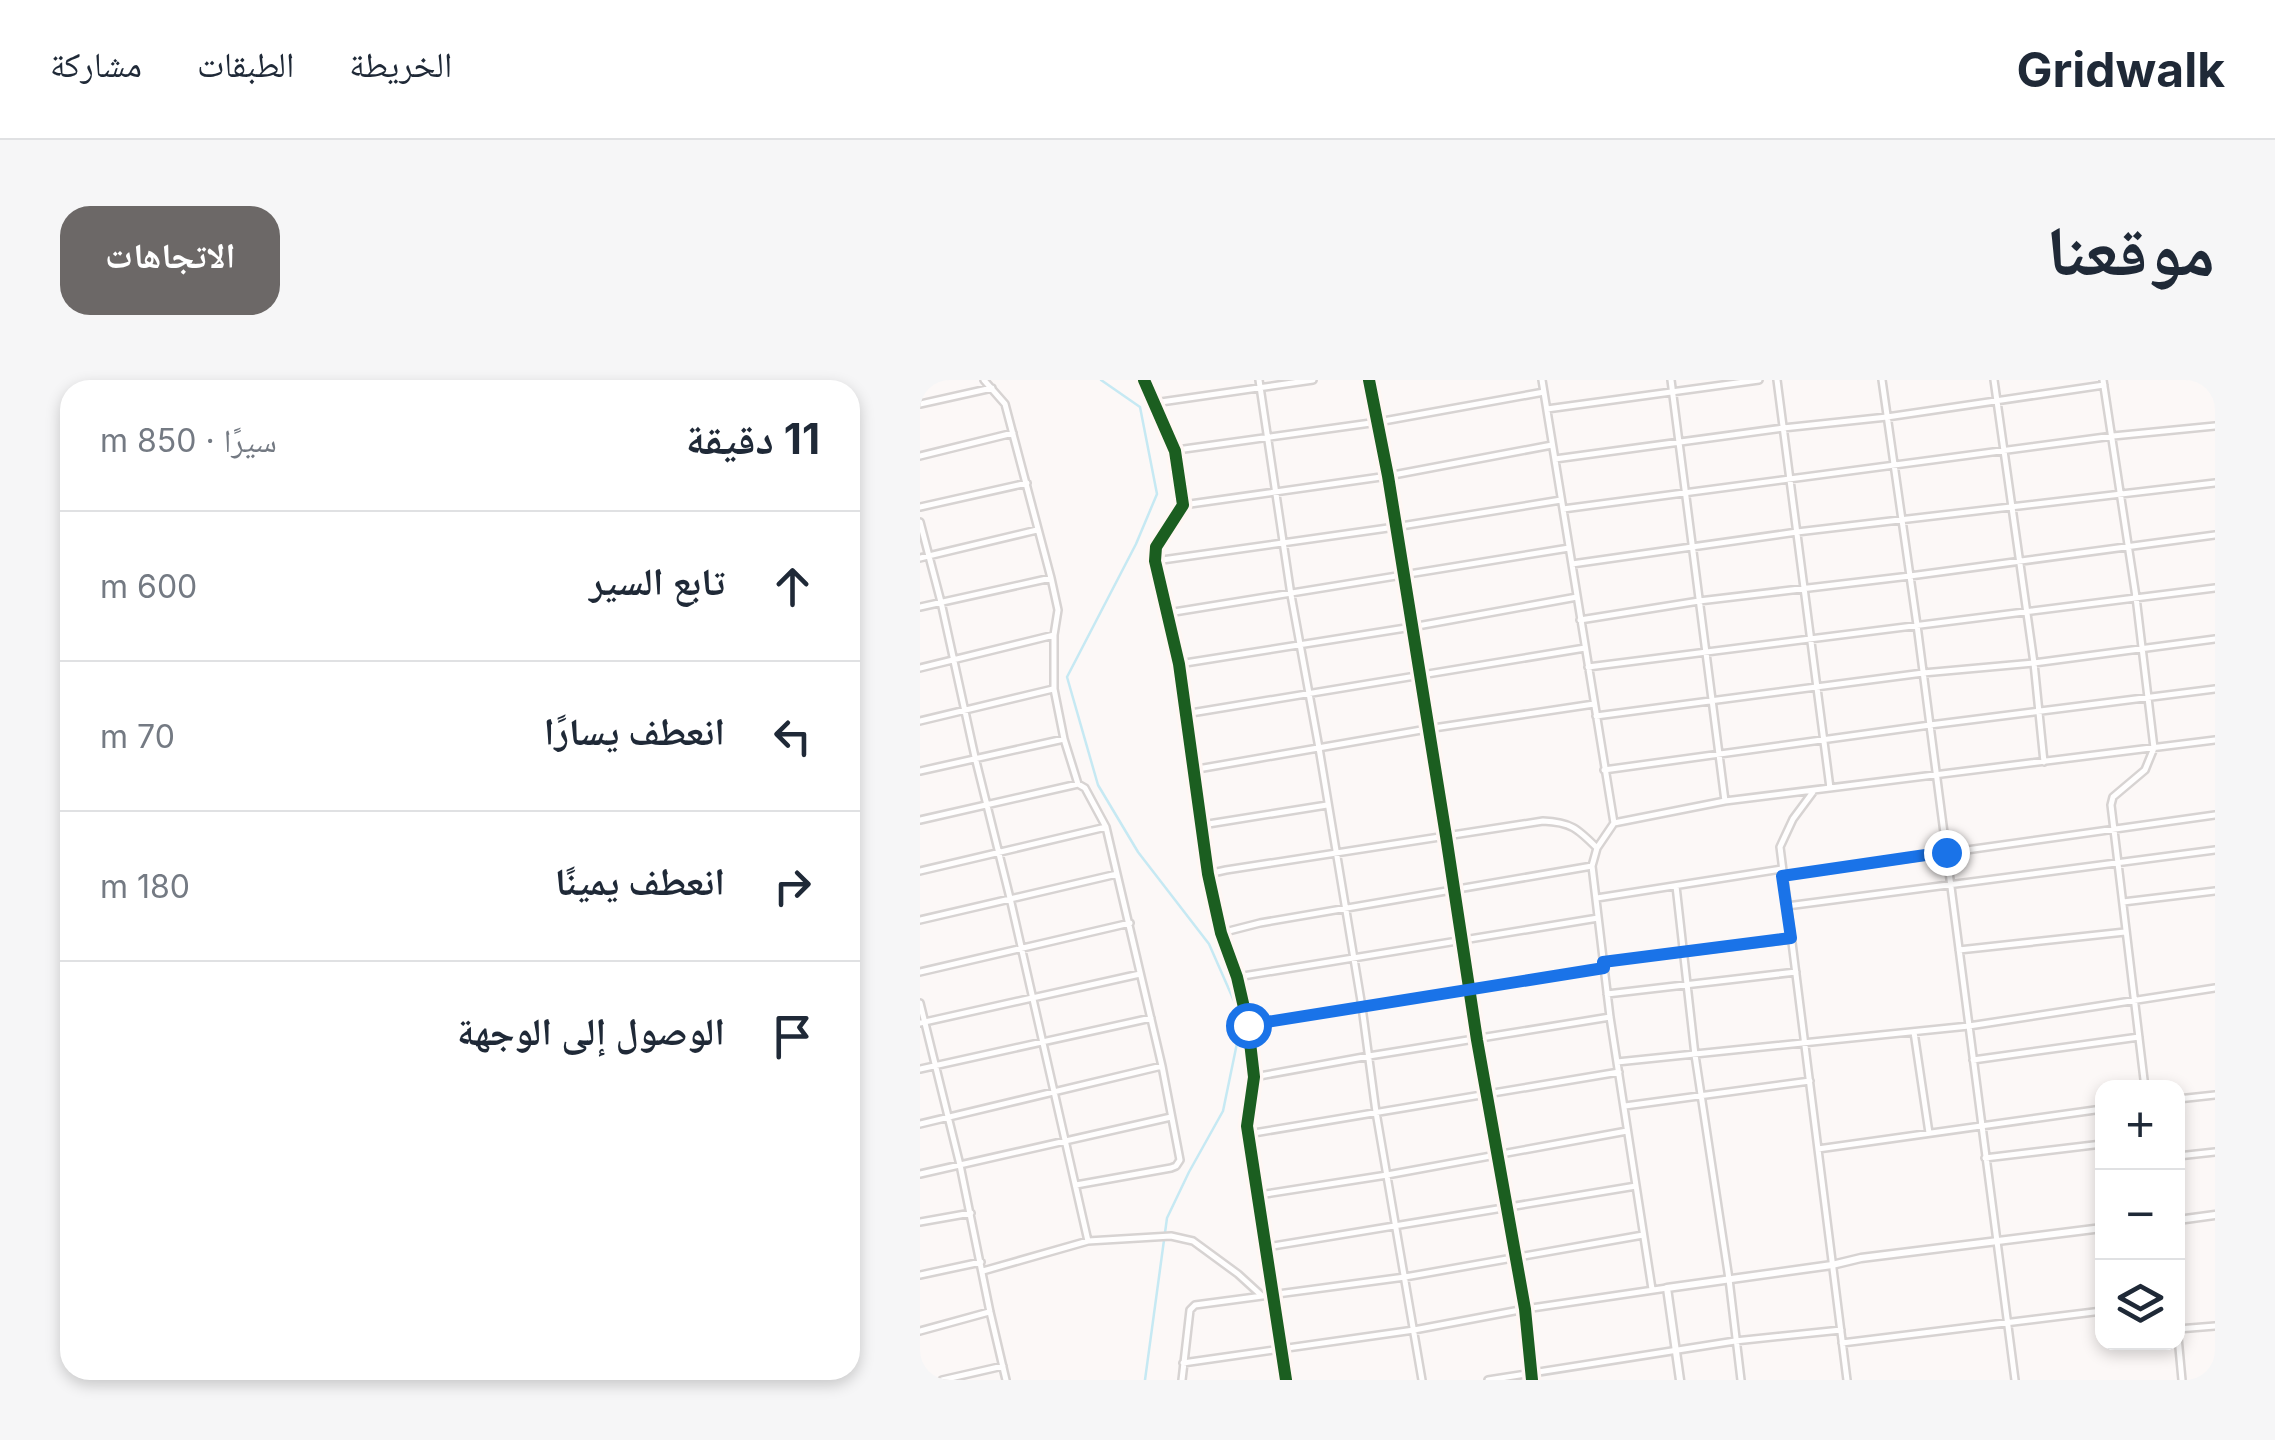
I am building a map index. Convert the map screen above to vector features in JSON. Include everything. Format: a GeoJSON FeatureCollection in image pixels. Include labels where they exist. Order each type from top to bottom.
{"type":"FeatureCollection","features":[{"type":"Feature","properties":{"kind":"street"},"geometry":{"type":"LineString","coordinates":[[984,380],[1005,404],[1051,578],[1058,610],[1054,689],[1078,784]]}},
{"type":"Feature","properties":{"kind":"street"},"geometry":{"type":"LineString","coordinates":[[1144,380],[1176,450],[1183,505],[1156,547],[1155,561],[1179,664],[1208,874],[1248,1025],[1254,1077],[1247,1126],[1286,1380]]}},
{"type":"Feature","properties":{"kind":"street"},"geometry":{"type":"LineString","coordinates":[[1154,403],[1260,384],[1313,380]]}},
{"type":"Feature","properties":{"kind":"street"},"geometry":{"type":"LineString","coordinates":[[1370,380],[1486,1095],[1525,1309],[1532,1376]]}},
{"type":"Feature","properties":{"kind":"street"},"geometry":{"type":"LineString","coordinates":[[1542,380],[1614,823],[1592,866],[1610,1017],[1652,1290]]}},
{"type":"Feature","properties":{"kind":"street"},"geometry":{"type":"LineString","coordinates":[[1671,380],[1725,801]]}},
{"type":"Feature","properties":{"kind":"street"},"geometry":{"type":"LineString","coordinates":[[1547,409],[1759,380]]}},
{"type":"Feature","properties":{"kind":"street"},"geometry":{"type":"LineString","coordinates":[[1777,380],[1830,788]]}},
{"type":"Feature","properties":{"kind":"street"},"geometry":{"type":"LineString","coordinates":[[1882,380],[2014,1380]]}},
{"type":"Feature","properties":{"kind":"street"},"geometry":{"type":"LineString","coordinates":[[1994,380],[2044,762]]}},
{"type":"Feature","properties":{"kind":"street"},"geometry":{"type":"LineString","coordinates":[[1555,459],[1887,417],[2103,382],[2136,597],[2154,748],[2145,770],[2113,796],[2111,804],[2144,1080]]}},
{"type":"Feature","properties":{"kind":"street"},"geometry":{"type":"LineString","coordinates":[[1260,384],[1291,595],[1422,1380]]}},
{"type":"Feature","properties":{"kind":"street"},"geometry":{"type":"LineString","coordinates":[[920,404],[992,388]]}},
{"type":"Feature","properties":{"kind":"street"},"geometry":{"type":"LineString","coordinates":[[1176,450],[1378,422],[1544,392]]}},
{"type":"Feature","properties":{"kind":"street"},"geometry":{"type":"LineString","coordinates":[[1563,509],[2215,426]]}},
{"type":"Feature","properties":{"kind":"street"},"geometry":{"type":"LineString","coordinates":[[920,456],[1013,433]]}},
{"type":"Feature","properties":{"kind":"street"},"geometry":{"type":"LineString","coordinates":[[1183,505],[1388,476],[1552,445]]}},
{"type":"Feature","properties":{"kind":"street"},"geometry":{"type":"LineString","coordinates":[[1572,564],[1796,532],[2215,483]]}},
{"type":"Feature","properties":{"kind":"street"},"geometry":{"type":"LineString","coordinates":[[920,507],[1026,484]]}},
{"type":"Feature","properties":{"kind":"street"},"geometry":{"type":"LineString","coordinates":[[1155,561],[1561,500]]}},
{"type":"Feature","properties":{"kind":"street"},"geometry":{"type":"LineString","coordinates":[[920,522],[1088,1242]]}},
{"type":"Feature","properties":{"kind":"street"},"geometry":{"type":"LineString","coordinates":[[920,558],[1038,530]]}},
{"type":"Feature","properties":{"kind":"street"},"geometry":{"type":"LineString","coordinates":[[1580,620],[1699,600],[2215,535]]}},
{"type":"Feature","properties":{"kind":"street"},"geometry":{"type":"LineString","coordinates":[[1168,614],[1568,548]]}},
{"type":"Feature","properties":{"kind":"street"},"geometry":{"type":"LineString","coordinates":[[920,607],[1051,578]]}},
{"type":"Feature","properties":{"kind":"street"},"geometry":{"type":"LineString","coordinates":[[1588,667],[2215,588]]}},
{"type":"Feature","properties":{"kind":"street"},"geometry":{"type":"LineString","coordinates":[[1179,664],[1577,597]]}},
{"type":"Feature","properties":{"kind":"street"},"geometry":{"type":"LineString","coordinates":[[920,668],[1054,635]]}},
{"type":"Feature","properties":{"kind":"street"},"geometry":{"type":"LineString","coordinates":[[1596,716],[2215,639]]}},
{"type":"Feature","properties":{"kind":"street"},"geometry":{"type":"LineString","coordinates":[[1184,714],[1585,648]]}},
{"type":"Feature","properties":{"kind":"street"},"geometry":{"type":"LineString","coordinates":[[920,720],[1054,689]]}},
{"type":"Feature","properties":{"kind":"street"},"geometry":{"type":"LineString","coordinates":[[1604,770],[2215,689]]}},
{"type":"Feature","properties":{"kind":"street"},"geometry":{"type":"LineString","coordinates":[[1192,770],[1594,704]]}},
{"type":"Feature","properties":{"kind":"street"},"geometry":{"type":"LineString","coordinates":[[920,771],[1064,739]]}},
{"type":"Feature","properties":{"kind":"street"},"geometry":{"type":"LineString","coordinates":[[1614,823],[1725,801],[2215,740]]}},
{"type":"Feature","properties":{"kind":"street"},"geometry":{"type":"LineString","coordinates":[[920,820],[1078,784],[1085,788],[1106,827],[1180,1160],[1176,1166],[1076,1185]]}},
{"type":"Feature","properties":{"kind":"street"},"geometry":{"type":"LineString","coordinates":[[1815,790],[1780,848],[1847,1380]]}},
{"type":"Feature","properties":{"kind":"street"},"geometry":{"type":"LineString","coordinates":[[1200,825],[1327,805]]}},
{"type":"Feature","properties":{"kind":"street"},"geometry":{"type":"LineString","coordinates":[[1596,898],[2215,814]]}},
{"type":"Feature","properties":{"kind":"street"},"geometry":{"type":"LineString","coordinates":[[1208,874],[1543,820],[1577,829],[1598,848]]}},
{"type":"Feature","properties":{"kind":"street"},"geometry":{"type":"LineString","coordinates":[[920,871],[1106,827]]}},
{"type":"Feature","properties":{"kind":"street"},"geometry":{"type":"LineString","coordinates":[[1786,906],[2215,850]]}},
{"type":"Feature","properties":{"kind":"street"},"geometry":{"type":"LineString","coordinates":[[1221,933],[1592,866]]}},
{"type":"Feature","properties":{"kind":"street"},"geometry":{"type":"LineString","coordinates":[[920,920],[1118,874]]}},
{"type":"Feature","properties":{"kind":"street"},"geometry":{"type":"LineString","coordinates":[[1676,886],[1695,1055],[1742,1380]]}},
{"type":"Feature","properties":{"kind":"street"},"geometry":{"type":"LineString","coordinates":[[2122,902],[2215,891]]}},
{"type":"Feature","properties":{"kind":"street"},"geometry":{"type":"LineString","coordinates":[[1237,977],[1598,918]]}},
{"type":"Feature","properties":{"kind":"street"},"geometry":{"type":"LineString","coordinates":[[920,972],[1130,923]]}},
{"type":"Feature","properties":{"kind":"street"},"geometry":{"type":"LineString","coordinates":[[1959,950],[2126,932]]}},
{"type":"Feature","properties":{"kind":"street"},"geometry":{"type":"LineString","coordinates":[[1248,1025],[1682,952],[1791,938]]}},
{"type":"Feature","properties":{"kind":"street"},"geometry":{"type":"LineString","coordinates":[[1607,994],[1796,972]]}},
{"type":"Feature","properties":{"kind":"street"},"geometry":{"type":"LineString","coordinates":[[922,1022],[1140,974]]}},
{"type":"Feature","properties":{"kind":"street"},"geometry":{"type":"LineString","coordinates":[[1617,1062],[1968,1026],[2215,988]]}},
{"type":"Feature","properties":{"kind":"street"},"geometry":{"type":"LineString","coordinates":[[920,1004],[971,1212],[1006,1380]]}},
{"type":"Feature","properties":{"kind":"street"},"geometry":{"type":"LineString","coordinates":[[1254,1077],[1610,1017]]}},
{"type":"Feature","properties":{"kind":"street"},"geometry":{"type":"LineString","coordinates":[[920,1069],[1151,1018]]}},
{"type":"Feature","properties":{"kind":"street"},"geometry":{"type":"LineString","coordinates":[[1914,1032],[1929,1133]]}},
{"type":"Feature","properties":{"kind":"street"},"geometry":{"type":"LineString","coordinates":[[1973,1060],[2139,1038]]}},
{"type":"Feature","properties":{"kind":"street"},"geometry":{"type":"LineString","coordinates":[[920,1124],[1162,1066]]}},
{"type":"Feature","properties":{"kind":"street"},"geometry":{"type":"LineString","coordinates":[[1248,1134],[1619,1072]]}},
{"type":"Feature","properties":{"kind":"street"},"geometry":{"type":"LineString","coordinates":[[1624,1106],[1810,1081]]}},
{"type":"Feature","properties":{"kind":"street"},"geometry":{"type":"LineString","coordinates":[[2185,1099],[2215,1095]]}},
{"type":"Feature","properties":{"kind":"street"},"geometry":{"type":"LineString","coordinates":[[1818,1149],[2095,1110]]}},
{"type":"Feature","properties":{"kind":"street"},"geometry":{"type":"LineString","coordinates":[[920,1174],[1172,1117]]}},
{"type":"Feature","properties":{"kind":"street"},"geometry":{"type":"LineString","coordinates":[[1259,1195],[1628,1130]]}},
{"type":"Feature","properties":{"kind":"street"},"geometry":{"type":"LineString","coordinates":[[1985,1158],[2095,1145]]}},
{"type":"Feature","properties":{"kind":"street"},"geometry":{"type":"LineString","coordinates":[[2185,1155],[2215,1152]]}},
{"type":"Feature","properties":{"kind":"street"},"geometry":{"type":"LineString","coordinates":[[1267,1247],[1636,1186]]}},
{"type":"Feature","properties":{"kind":"street"},"geometry":{"type":"LineString","coordinates":[[920,1222],[971,1212]]}},
{"type":"Feature","properties":{"kind":"street"},"geometry":{"type":"LineString","coordinates":[[2185,1219],[2215,1215]]}},
{"type":"Feature","properties":{"kind":"street"},"geometry":{"type":"LineString","coordinates":[[1184,1364],[1861,1258],[2095,1229]]}},
{"type":"Feature","properties":{"kind":"street"},"geometry":{"type":"LineString","coordinates":[[1182,1380],[1190,1310],[1195,1305],[1405,1277],[1643,1235]]}},
{"type":"Feature","properties":{"kind":"street"},"geometry":{"type":"LineString","coordinates":[[983,1271],[1088,1242],[1172,1236],[1192,1242],[1263,1296]]}},
{"type":"Feature","properties":{"kind":"street"},"geometry":{"type":"LineString","coordinates":[[920,1275],[982,1262]]}},
{"type":"Feature","properties":{"kind":"street"},"geometry":{"type":"LineString","coordinates":[[1668,1288],[1680,1380]]}},
{"type":"Feature","properties":{"kind":"street"},"geometry":{"type":"LineString","coordinates":[[920,1331],[990,1312]]}},
{"type":"Feature","properties":{"kind":"street"},"geometry":{"type":"LineString","coordinates":[[1842,1343],[2095,1312]]}},
{"type":"Feature","properties":{"kind":"street"},"geometry":{"type":"LineString","coordinates":[[2185,1328],[2215,1326]]}},
{"type":"Feature","properties":{"kind":"street"},"geometry":{"type":"LineString","coordinates":[[1488,1380],[1736,1341],[1841,1330]]}},
{"type":"Feature","properties":{"kind":"street"},"geometry":{"type":"LineString","coordinates":[[2179,1350],[2182,1380]]}},
{"type":"Feature","properties":{"kind":"street"},"geometry":{"type":"LineString","coordinates":[[942,1380],[1003,1366]]}},
{"type":"Feature","properties":{"kind":"waterway"},"geometry":{"type":"LineString","coordinates":[[1101,380],[1140,407],[1157,494],[1136,544],[1067,677],[1098,785],[1138,852],[1209,944],[1242,1019],[1223,1111],[1167,1218],[1145,1380]]}},
{"type":"Feature","properties":{"kind":"cycle path"},"geometry":{"type":"LineString","coordinates":[[1144,380],[1175,451],[1183,505],[1156,547],[1155,561],[1179,664],[1208,874],[1248,1025],[1254,1077],[1247,1126],[1286,1380]]}},
{"type":"Feature","properties":{"kind":"cycle path"},"geometry":{"type":"LineString","coordinates":[[1369,380],[1525,1309],[1532,1380]]}},
{"type":"Feature","properties":{"kind":"route"},"geometry":{"type":"LineString","coordinates":[[1248,1025],[1604,968],[1603,962],[1791,938],[1782,876],[1946,852]]}}]}
